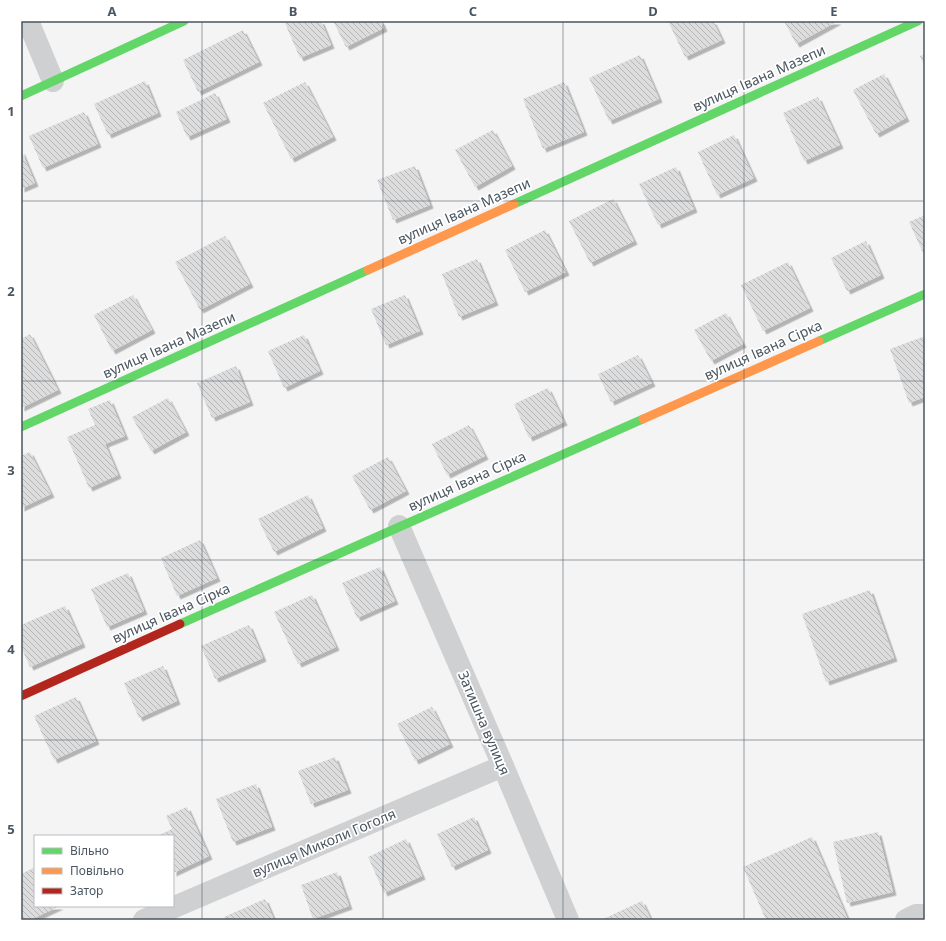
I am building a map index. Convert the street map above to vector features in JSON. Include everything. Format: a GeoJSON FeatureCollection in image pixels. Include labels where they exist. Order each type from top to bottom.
{"type":"FeatureCollection","features":[{"type":"Feature","properties":{"kind":"street"},"geometry":{"type":"LineString","coordinates":[[28,21],[53,81]]}},
{"type":"Feature","properties":{"kind":"street"},"geometry":{"type":"LineString","coordinates":[[21,96],[184,21]]}},
{"type":"Feature","properties":{"kind":"street","name":"вулиця Івана Мазепи"},"geometry":{"type":"LineString","coordinates":[[21,427],[918,21]]}},
{"type":"Feature","properties":{"kind":"street","name":"вулиця Івана Сірка"},"geometry":{"type":"LineString","coordinates":[[21,696],[399,526],[925,294]]}},
{"type":"Feature","properties":{"kind":"street","name":"Затишна вулиця"},"geometry":{"type":"LineString","coordinates":[[399,526],[568,920]]}},
{"type":"Feature","properties":{"kind":"street","name":"вулиця Миколи Гоголя"},"geometry":{"type":"LineString","coordinates":[[144,920],[503,766]]}},
{"type":"Feature","properties":{"kind":"street"},"geometry":{"type":"LineString","coordinates":[[906,920],[916,915],[925,914]]}},
{"type":"Feature","properties":{"kind":"building"},"geometry":{"type":"Polygon","coordinates":[[[284,21],[321,21],[331,45],[300,58],[284,21]]]}},
{"type":"Feature","properties":{"kind":"building"},"geometry":{"type":"Polygon","coordinates":[[[333,21],[381,21],[384,28],[346,47],[333,21]]]}},
{"type":"Feature","properties":{"kind":"building"},"geometry":{"type":"Polygon","coordinates":[[[668,21],[713,21],[722,40],[685,57],[668,21]]]}},
{"type":"Feature","properties":{"kind":"building"},"geometry":{"type":"Polygon","coordinates":[[[784,21],[838,21],[796,44],[784,21]]]}},
{"type":"Feature","properties":{"kind":"building"},"geometry":{"type":"Polygon","coordinates":[[[243,30],[259,62],[198,92],[183,60],[243,30]]]}},
{"type":"Feature","properties":{"kind":"building"},"geometry":{"type":"Polygon","coordinates":[[[925,54],[925,67],[920,56],[925,54]]]}},
{"type":"Feature","properties":{"kind":"building"},"geometry":{"type":"Polygon","coordinates":[[[640,55],[659,99],[609,121],[589,78],[640,55]]]}},
{"type":"Feature","properties":{"kind":"building"},"geometry":{"type":"Polygon","coordinates":[[[884,74],[906,118],[876,134],[853,90],[884,74]]]}},
{"type":"Feature","properties":{"kind":"building"},"geometry":{"type":"Polygon","coordinates":[[[145,81],[158,113],[108,135],[94,104],[145,81]]]}},
{"type":"Feature","properties":{"kind":"building"},"geometry":{"type":"Polygon","coordinates":[[[305,82],[333,137],[291,159],[263,103],[305,82]]]}},
{"type":"Feature","properties":{"kind":"building"},"geometry":{"type":"Polygon","coordinates":[[[564,82],[584,132],[543,149],[523,99],[564,82]]]}},
{"type":"Feature","properties":{"kind":"building"},"geometry":{"type":"Polygon","coordinates":[[[215,93],[227,119],[187,137],[176,112],[215,93]]]}},
{"type":"Feature","properties":{"kind":"building"},"geometry":{"type":"Polygon","coordinates":[[[818,97],[840,145],[804,161],[783,113],[818,97]]]}},
{"type":"Feature","properties":{"kind":"building"},"geometry":{"type":"Polygon","coordinates":[[[84,112],[98,144],[43,168],[29,136],[84,112]]]}},
{"type":"Feature","properties":{"kind":"building"},"geometry":{"type":"Polygon","coordinates":[[[493,130],[512,166],[475,187],[455,150],[493,130]]]}},
{"type":"Feature","properties":{"kind":"building"},"geometry":{"type":"Polygon","coordinates":[[[734,135],[754,178],[717,195],[698,152],[734,135]]]}},
{"type":"Feature","properties":{"kind":"building"},"geometry":{"type":"Polygon","coordinates":[[[21,150],[35,183],[21,189],[21,150]]]}},
{"type":"Feature","properties":{"kind":"building"},"geometry":{"type":"Polygon","coordinates":[[[415,166],[430,205],[393,220],[377,180],[415,166]]]}},
{"type":"Feature","properties":{"kind":"building"},"geometry":{"type":"Polygon","coordinates":[[[676,167],[694,209],[658,225],[639,184],[676,167]]]}},
{"type":"Feature","properties":{"kind":"building"},"geometry":{"type":"Polygon","coordinates":[[[613,199],[634,241],[590,263],[569,221],[613,199]]]}},
{"type":"Feature","properties":{"kind":"building"},"geometry":{"type":"Polygon","coordinates":[[[925,215],[925,257],[909,222],[925,215]]]}},
{"type":"Feature","properties":{"kind":"building"},"geometry":{"type":"Polygon","coordinates":[[[545,230],[566,272],[525,292],[505,250],[545,230]]]}},
{"type":"Feature","properties":{"kind":"building"},"geometry":{"type":"Polygon","coordinates":[[[225,236],[250,284],[200,310],[175,262],[225,236]]]}},
{"type":"Feature","properties":{"kind":"building"},"geometry":{"type":"Polygon","coordinates":[[[866,241],[881,275],[847,291],[831,258],[866,241]]]}},
{"type":"Feature","properties":{"kind":"building"},"geometry":{"type":"Polygon","coordinates":[[[477,259],[495,302],[459,317],[442,274],[477,259]]]}},
{"type":"Feature","properties":{"kind":"building"},"geometry":{"type":"Polygon","coordinates":[[[788,262],[810,308],[763,331],[741,285],[788,262]]]}},
{"type":"Feature","properties":{"kind":"building"},"geometry":{"type":"Polygon","coordinates":[[[133,295],[152,330],[112,351],[94,315],[133,295]]]}},
{"type":"Feature","properties":{"kind":"building"},"geometry":{"type":"Polygon","coordinates":[[[405,295],[420,331],[386,345],[371,309],[405,295]]]}},
{"type":"Feature","properties":{"kind":"building"},"geometry":{"type":"Polygon","coordinates":[[[726,313],[743,344],[711,361],[694,330],[726,313]]]}},
{"type":"Feature","properties":{"kind":"building"},"geometry":{"type":"Polygon","coordinates":[[[30,334],[58,390],[21,408],[21,339],[30,334]]]}},
{"type":"Feature","properties":{"kind":"building"},"geometry":{"type":"Polygon","coordinates":[[[304,335],[320,371],[284,388],[268,351],[304,335]]]}},
{"type":"Feature","properties":{"kind":"building"},"geometry":{"type":"Polygon","coordinates":[[[925,336],[925,397],[909,403],[890,349],[925,336]]]}},
{"type":"Feature","properties":{"kind":"building"},"geometry":{"type":"Polygon","coordinates":[[[638,355],[652,383],[611,402],[598,374],[638,355]]]}},
{"type":"Feature","properties":{"kind":"building"},"geometry":{"type":"Polygon","coordinates":[[[236,366],[250,402],[212,418],[197,383],[236,366]]]}},
{"type":"Feature","properties":{"kind":"building"},"geometry":{"type":"Polygon","coordinates":[[[548,388],[564,422],[529,438],[514,404],[548,388]]]}},
{"type":"Feature","properties":{"kind":"building"},"geometry":{"type":"Polygon","coordinates":[[[168,398],[186,432],[151,451],[132,417],[168,398]]]}},
{"type":"Feature","properties":{"kind":"building"},"geometry":{"type":"Polygon","coordinates":[[[110,400],[125,436],[105,444],[118,475],[89,488],[67,437],[95,425],[88,409],[110,400]]]}},
{"type":"Feature","properties":{"kind":"building"},"geometry":{"type":"Polygon","coordinates":[[[469,425],[485,456],[447,475],[432,444],[469,425]]]}},
{"type":"Feature","properties":{"kind":"building"},"geometry":{"type":"Polygon","coordinates":[[[30,452],[51,494],[21,508],[21,456],[30,452]]]}},
{"type":"Feature","properties":{"kind":"building"},"geometry":{"type":"Polygon","coordinates":[[[388,457],[406,491],[370,510],[352,476],[388,457]]]}},
{"type":"Feature","properties":{"kind":"building"},"geometry":{"type":"Polygon","coordinates":[[[308,495],[323,528],[274,552],[258,519],[308,495]]]}},
{"type":"Feature","properties":{"kind":"building"},"geometry":{"type":"Polygon","coordinates":[[[200,540],[217,578],[177,596],[161,558],[200,540]]]}},
{"type":"Feature","properties":{"kind":"building"},"geometry":{"type":"Polygon","coordinates":[[[380,567],[395,601],[357,618],[342,583],[380,567]]]}},
{"type":"Feature","properties":{"kind":"building"},"geometry":{"type":"Polygon","coordinates":[[[128,573],[144,611],[107,627],[91,589],[128,573]]]}},
{"type":"Feature","properties":{"kind":"building"},"geometry":{"type":"Polygon","coordinates":[[[870,590],[894,658],[826,682],[802,614],[870,590]]]}},
{"type":"Feature","properties":{"kind":"building"},"geometry":{"type":"Polygon","coordinates":[[[312,595],[336,647],[298,664],[274,612],[312,595]]]}},
{"type":"Feature","properties":{"kind":"building"},"geometry":{"type":"Polygon","coordinates":[[[65,606],[82,644],[30,667],[21,647],[21,625],[65,606]]]}},
{"type":"Feature","properties":{"kind":"building"},"geometry":{"type":"Polygon","coordinates":[[[249,625],[263,658],[215,679],[201,646],[249,625]]]}},
{"type":"Feature","properties":{"kind":"building"},"geometry":{"type":"Polygon","coordinates":[[[163,666],[177,701],[139,718],[124,683],[163,666]]]}},
{"type":"Feature","properties":{"kind":"building"},"geometry":{"type":"Polygon","coordinates":[[[76,697],[96,741],[54,760],[34,716],[76,697]]]}},
{"type":"Feature","properties":{"kind":"building"},"geometry":{"type":"Polygon","coordinates":[[[432,707],[450,744],[415,761],[397,724],[432,707]]]}},
{"type":"Feature","properties":{"kind":"building"},"geometry":{"type":"Polygon","coordinates":[[[335,757],[348,790],[311,804],[298,771],[335,757]]]}},
{"type":"Feature","properties":{"kind":"building"},"geometry":{"type":"Polygon","coordinates":[[[256,784],[272,827],[233,842],[216,799],[256,784]]]}},
{"type":"Feature","properties":{"kind":"building"},"geometry":{"type":"Polygon","coordinates":[[[187,807],[209,856],[174,873],[174,835],[159,835],[172,829],[166,816],[187,807]]]}},
{"type":"Feature","properties":{"kind":"building"},"geometry":{"type":"Polygon","coordinates":[[[474,817],[488,850],[452,867],[437,834],[474,817]]]}},
{"type":"Feature","properties":{"kind":"building"},"geometry":{"type":"Polygon","coordinates":[[[878,832],[893,892],[847,903],[833,842],[878,832]]]}},
{"type":"Feature","properties":{"kind":"building"},"geometry":{"type":"Polygon","coordinates":[[[812,837],[848,920],[766,920],[743,867],[812,837]]]}},
{"type":"Feature","properties":{"kind":"building"},"geometry":{"type":"Polygon","coordinates":[[[406,839],[422,876],[384,893],[368,857],[406,839]]]}},
{"type":"Feature","properties":{"kind":"building"},"geometry":{"type":"Polygon","coordinates":[[[34,868],[34,907],[58,907],[30,920],[21,920],[21,874],[34,868]]]}},
{"type":"Feature","properties":{"kind":"building"},"geometry":{"type":"Polygon","coordinates":[[[337,872],[349,906],[313,919],[301,885],[337,872]]]}},
{"type":"Feature","properties":{"kind":"building"},"geometry":{"type":"Polygon","coordinates":[[[265,899],[274,920],[226,920],[224,917],[265,899]]]}},
{"type":"Feature","properties":{"kind":"building"},"geometry":{"type":"Polygon","coordinates":[[[642,901],[651,920],[601,920],[642,901]]]}},
{"type":"Feature","properties":{"kind":"traffic: fast"},"geometry":{"type":"LineString","coordinates":[[21,96],[184,21]]}},
{"type":"Feature","properties":{"kind":"traffic: fast"},"geometry":{"type":"LineString","coordinates":[[514,204],[918,21]]}},
{"type":"Feature","properties":{"kind":"traffic: fast"},"geometry":{"type":"LineString","coordinates":[[21,427],[368,270]]}},
{"type":"Feature","properties":{"kind":"traffic: fast"},"geometry":{"type":"LineString","coordinates":[[819,341],[925,294]]}},
{"type":"Feature","properties":{"kind":"traffic: fast"},"geometry":{"type":"LineString","coordinates":[[180,624],[643,419]]}},
{"type":"Feature","properties":{"kind":"traffic: slow"},"geometry":{"type":"LineString","coordinates":[[368,270],[514,204]]}},
{"type":"Feature","properties":{"kind":"traffic: slow"},"geometry":{"type":"LineString","coordinates":[[643,419],[819,341]]}},
{"type":"Feature","properties":{"kind":"traffic: jam"},"geometry":{"type":"LineString","coordinates":[[21,696],[180,624]]}}]}
